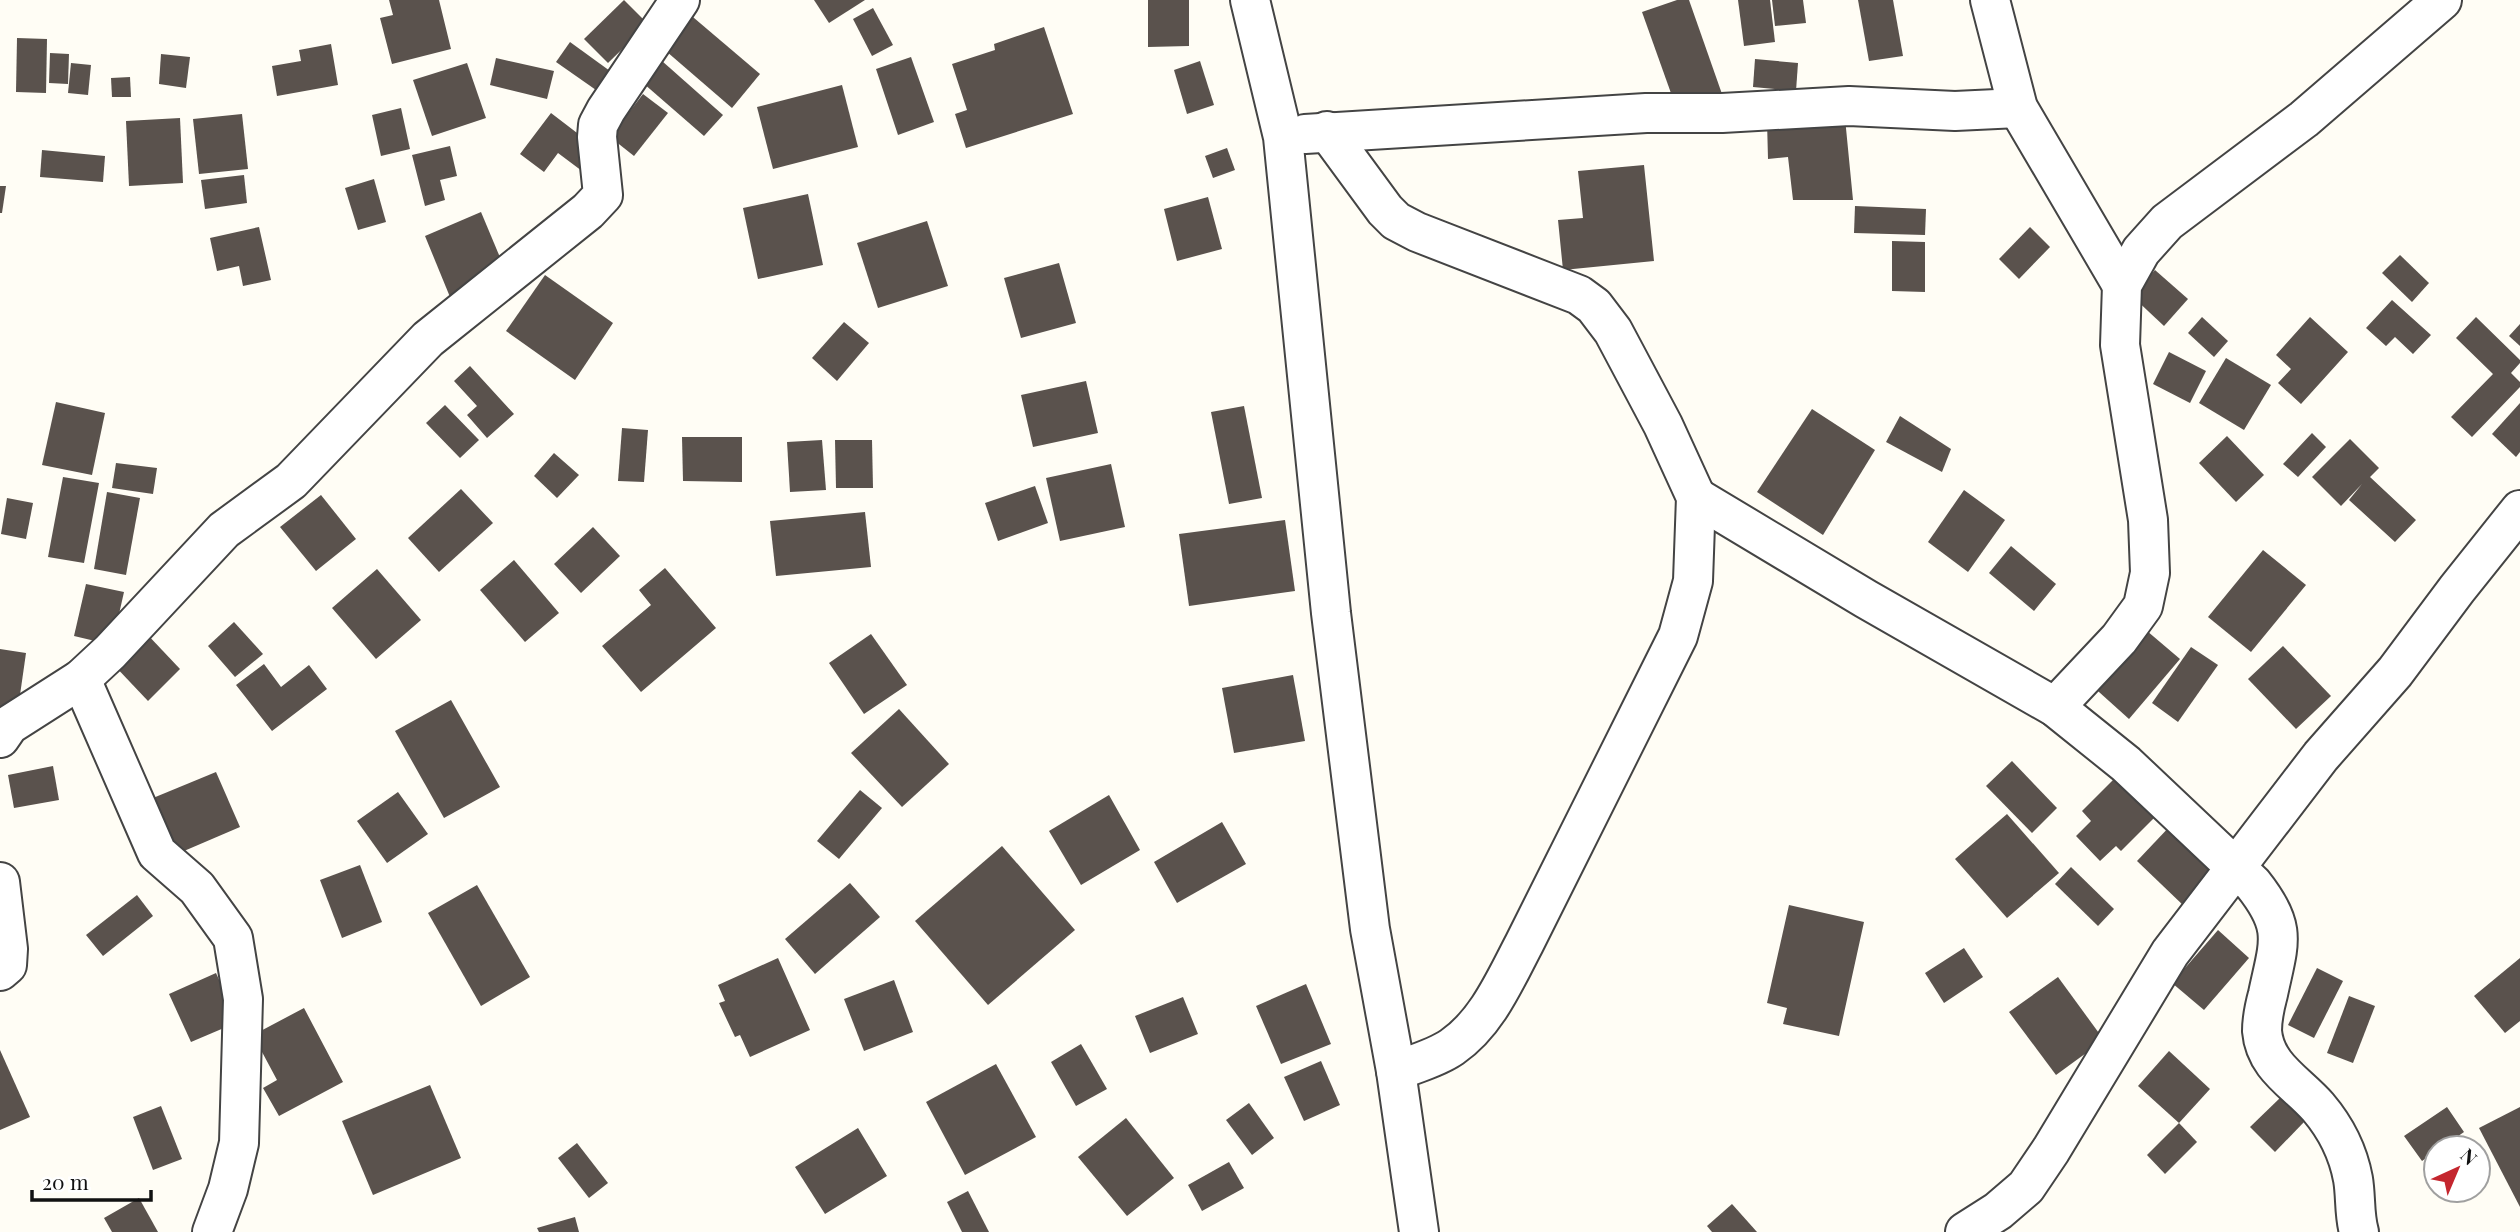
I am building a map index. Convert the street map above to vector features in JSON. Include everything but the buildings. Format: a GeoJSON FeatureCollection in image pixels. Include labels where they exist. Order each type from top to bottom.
{"type":"FeatureCollection","features":[{"type":"Feature","properties":{"kind":"street"},"geometry":{"type":"LineString","coordinates":[[0,738],[9,725],[81,679],[110,652],[224,530],[291,481],[428,339],[588,211],[603,195],[598,125],[680,0]]}},
{"type":"Feature","properties":{"kind":"street"},"geometry":{"type":"LineString","coordinates":[[1250,0],[1283,137],[1331,613],[1370,929],[1396,1071],[1419,1232]]}},
{"type":"Feature","properties":{"kind":"street"},"geometry":{"type":"LineString","coordinates":[[1990,0],[2018,108],[2122,285]]}},
{"type":"Feature","properties":{"kind":"street"},"geometry":{"type":"LineString","coordinates":[[2055,707],[2119,639],[2143,606],[2150,573],[2148,520],[2120,345],[2122,285],[2141,251],[2167,222],[2304,119],[2442,0]]}},
{"type":"Feature","properties":{"kind":"street"},"geometry":{"type":"LineString","coordinates":[[1283,137],[1327,131],[1646,113],[1722,113],[1849,106],[1955,111],[2018,108]]}},
{"type":"Feature","properties":{"kind":"street"},"geometry":{"type":"LineString","coordinates":[[1327,131],[1396,221],[1417,232],[1579,295],[1594,306],[1613,331],[1657,413],[1696,497],[1693,581],[1678,636],[1524,944],[1481,1019],[1452,1048],[1396,1071]]}},
{"type":"Feature","properties":{"kind":"street"},"geometry":{"type":"LineString","coordinates":[[1696,497],[1866,599],[2055,707],[2126,764],[2253,884],[2269,904],[2277,924],[2279,945],[2262,1032],[2272,1064],[2318,1107],[2343,1144],[2353,1179],[2359,1232]]}},
{"type":"Feature","properties":{"kind":"street"},"geometry":{"type":"LineString","coordinates":[[1965,1232],[1998,1211],[2026,1187],[2170,953],[2321,756],[2395,672],[2520,510]]}},
{"type":"Feature","properties":{"kind":"street"},"geometry":{"type":"LineString","coordinates":[[81,679],[157,853],[197,888],[233,938],[243,999],[239,1143],[229,1188],[212,1232]]}},
{"type":"Feature","properties":{"kind":"street"},"geometry":{"type":"LineString","coordinates":[[0,882],[8,949],[6,965],[0,971]]}}]}
